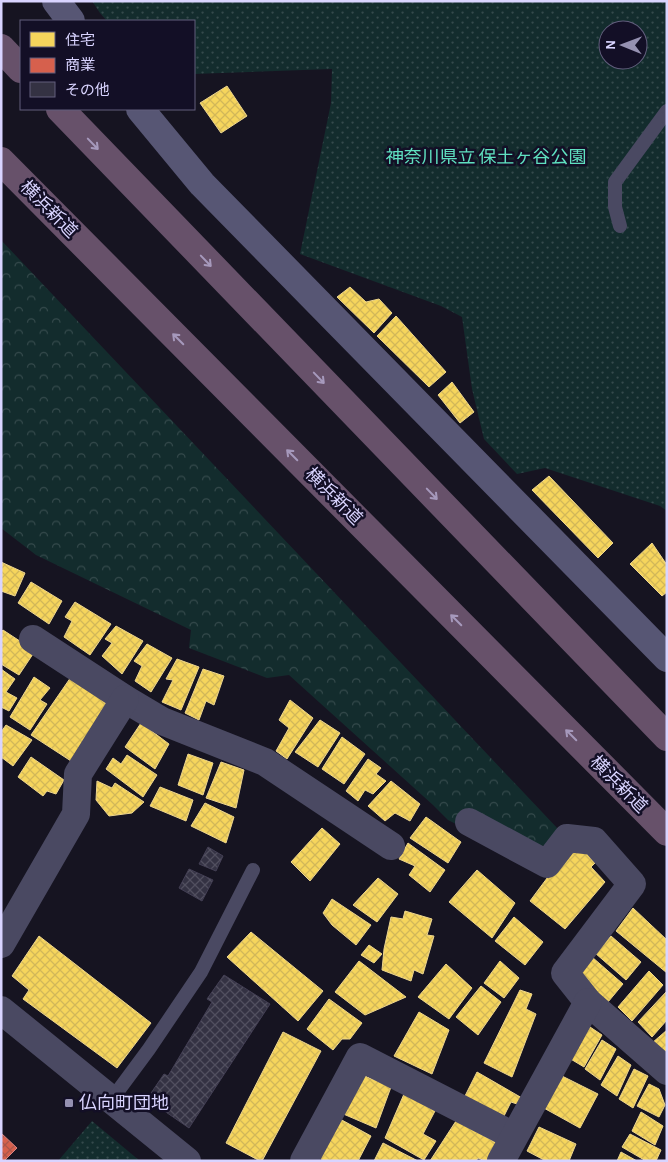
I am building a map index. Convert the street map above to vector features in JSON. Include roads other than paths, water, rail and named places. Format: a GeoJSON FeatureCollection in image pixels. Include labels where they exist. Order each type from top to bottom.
{"type":"FeatureCollection","features":[{"type":"Feature","properties":{"kind":"highway"},"geometry":{"type":"LineString","coordinates":[[1,48],[20,68]]}},
{"type":"Feature","properties":{"kind":"highway"},"geometry":{"type":"LineString","coordinates":[[61,110],[667,737]]}},
{"type":"Feature","properties":{"kind":"highway","name":"横浜新道"},"geometry":{"type":"LineString","coordinates":[[1,161],[667,832]]}},
{"type":"Feature","properties":{"kind":"street"},"geometry":{"type":"LineString","coordinates":[[56,1],[70,20]]}},
{"type":"Feature","properties":{"kind":"street"},"geometry":{"type":"LineString","coordinates":[[141,110],[202,184],[667,658]]}},
{"type":"Feature","properties":{"kind":"street"},"geometry":{"type":"LineString","coordinates":[[33,639],[162,721],[265,762],[391,846]]}},
{"type":"Feature","properties":{"kind":"street"},"geometry":{"type":"LineString","coordinates":[[1,944],[76,814],[78,774],[125,699]]}},
{"type":"Feature","properties":{"kind":"street"},"geometry":{"type":"LineString","coordinates":[[468,822],[546,864],[567,838],[594,841],[632,884],[565,973],[588,1002],[667,1071]]}},
{"type":"Feature","properties":{"kind":"street"},"geometry":{"type":"LineString","coordinates":[[501,1161],[588,1002]]}},
{"type":"Feature","properties":{"kind":"street"},"geometry":{"type":"LineString","coordinates":[[1,1010],[187,1161]]}},
{"type":"Feature","properties":{"kind":"street"},"geometry":{"type":"LineString","coordinates":[[304,1161],[360,1057],[514,1136]]}},
{"type":"Feature","properties":{"kind":"lane"},"geometry":{"type":"LineString","coordinates":[[620,226],[616,207],[616,182],[667,111]]}},
{"type":"Feature","properties":{"kind":"lane"},"geometry":{"type":"LineString","coordinates":[[112,1099],[149,1049],[201,972],[253,870]]}},
{"type":"Feature","properties":{"kind":"place","name":"仏向町団地"},"geometry":{"type":"Point","coordinates":[69,1103]}},
{"type":"Feature","properties":{"kind":"park label","name":"神奈川県立 保土ヶ谷公園"},"geometry":{"type":"Point","coordinates":[486,157]}}]}
